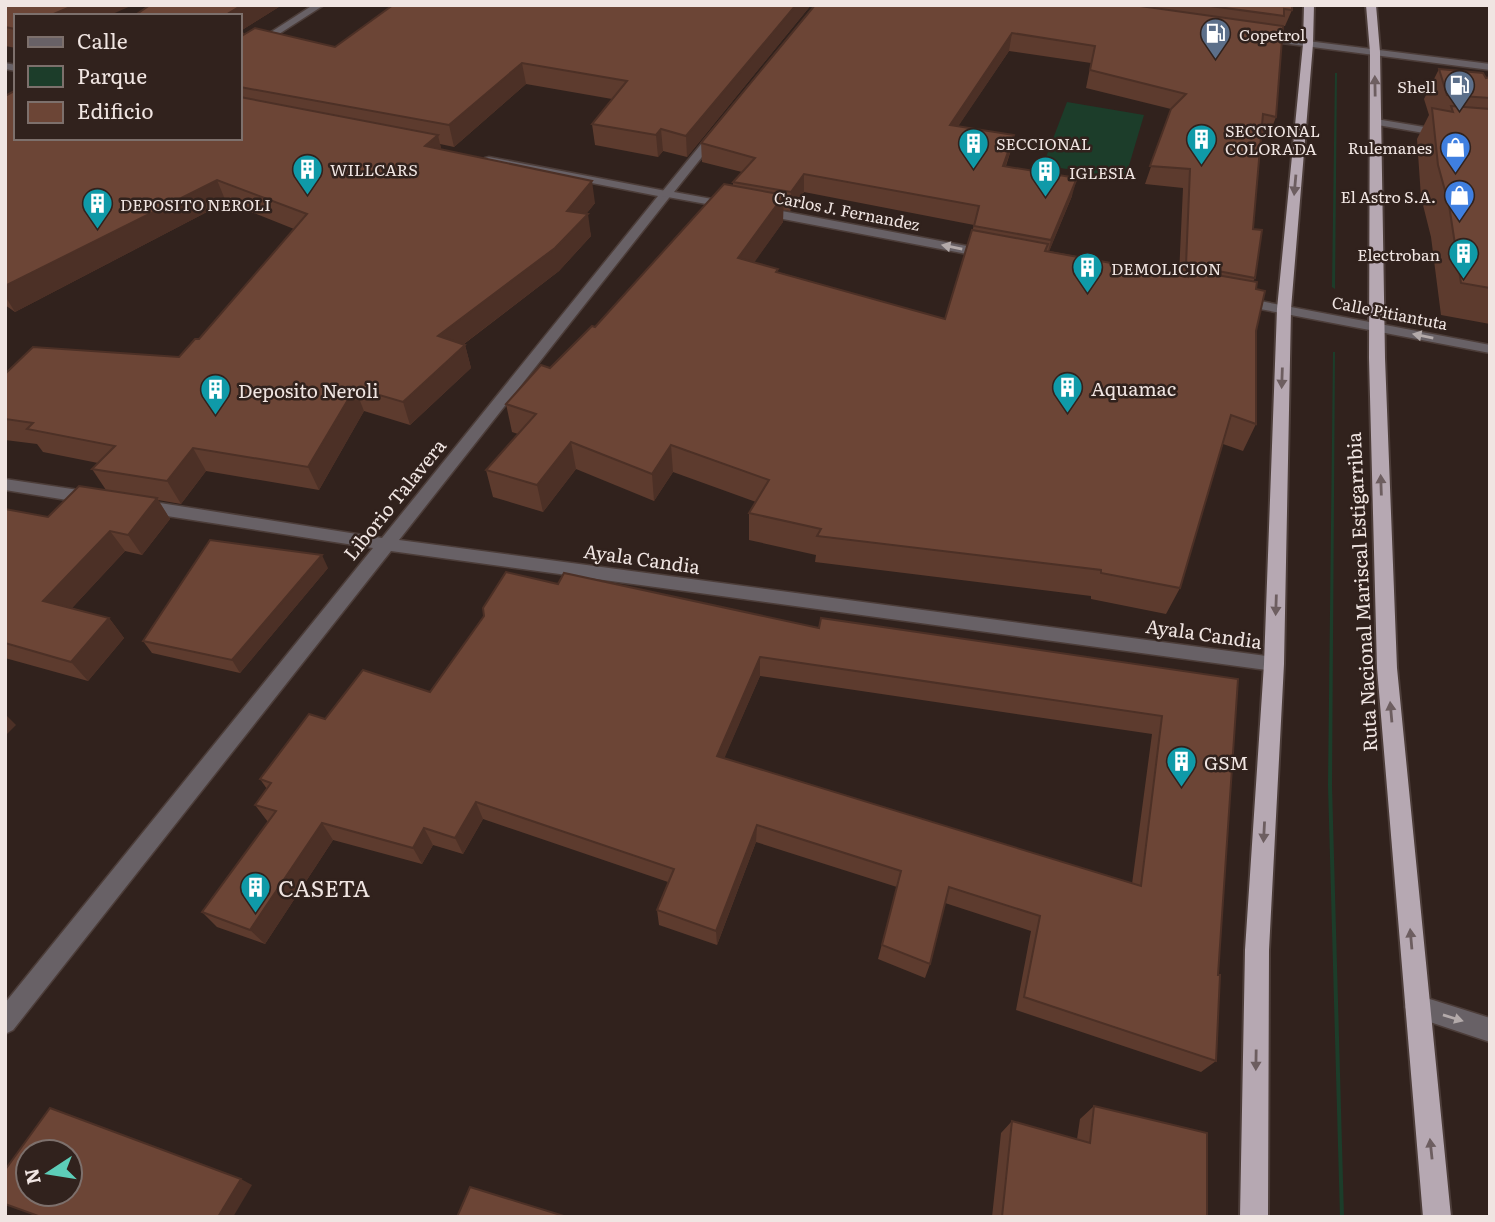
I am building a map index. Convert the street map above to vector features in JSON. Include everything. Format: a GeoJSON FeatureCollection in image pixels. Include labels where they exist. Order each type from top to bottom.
{"type":"FeatureCollection","features":[{"type":"Feature","properties":{"kind":"highway"},"geometry":{"type":"LineString","coordinates":[[1254,1217],[1257,950],[1274,664],[1284,309],[1308,44],[1309,5]]}},
{"type":"Feature","properties":{"kind":"highway","name":"Ruta Nacional Mariscal Estigarribia"},"geometry":{"type":"LineString","coordinates":[[1371,5],[1375,52],[1377,328],[1387,668],[1437,1217]]}},
{"type":"Feature","properties":{"kind":"street"},"geometry":{"type":"LineString","coordinates":[[242,55],[320,5]]}},
{"type":"Feature","properties":{"kind":"street"},"geometry":{"type":"LineString","coordinates":[[1244,35],[1485,69]]}},
{"type":"Feature","properties":{"kind":"street","name":"Liborio Talavera"},"geometry":{"type":"LineString","coordinates":[[5,1022],[384,544],[726,120]]}},
{"type":"Feature","properties":{"kind":"street"},"geometry":{"type":"LineString","coordinates":[[1376,122],[1490,135]]}},
{"type":"Feature","properties":{"kind":"street"},"geometry":{"type":"LineString","coordinates":[[1455,133],[1467,125]]}},
{"type":"Feature","properties":{"kind":"street","name":"Carlos J. Fernandez"},"geometry":{"type":"LineString","coordinates":[[473,157],[995,256]]}},
{"type":"Feature","properties":{"kind":"street"},"geometry":{"type":"LineString","coordinates":[[1229,299],[1284,309]]}},
{"type":"Feature","properties":{"kind":"street","name":"Calle Pitiantuta"},"geometry":{"type":"LineString","coordinates":[[1284,309],[1490,349]]}},
{"type":"Feature","properties":{"kind":"street","name":"Ayala Candia"},"geometry":{"type":"LineString","coordinates":[[5,484],[384,544],[1274,664]]}},
{"type":"Feature","properties":{"kind":"street"},"geometry":{"type":"LineString","coordinates":[[1417,1007],[1490,1030]]}},
{"type":"Feature","properties":{"kind":"green space"},"geometry":{"type":"Polygon","coordinates":[[[1337,73],[1335,289],[1332,287],[1337,73]]]}},
{"type":"Feature","properties":{"kind":"green space"},"geometry":{"type":"Polygon","coordinates":[[[1067,102],[1144,115],[1125,179],[1043,165],[1067,102]]]}},
{"type":"Feature","properties":{"kind":"green space"},"geometry":{"type":"Polygon","coordinates":[[[1333,352],[1332,786],[1344,1217],[1340,1217],[1328,785],[1333,352]]]}},
{"type":"Feature","properties":{"kind":"building"},"geometry":{"type":"Polygon","coordinates":[[[5,5],[75,5],[54,14],[14,14],[14,29],[5,27],[5,5]]]}},
{"type":"Feature","properties":{"kind":"building"},"geometry":{"type":"Polygon","coordinates":[[[150,5],[242,5],[227,14],[137,14],[150,5]]]}},
{"type":"Feature","properties":{"kind":"building"},"geometry":{"type":"Polygon","coordinates":[[[393,5],[796,5],[686,136],[661,129],[656,135],[592,124],[627,81],[522,63],[449,125],[242,87],[242,36],[255,28],[335,47],[393,5]]]}},
{"type":"Feature","properties":{"kind":"building"},"geometry":{"type":"Polygon","coordinates":[[[815,5],[1133,5],[1283,26],[1276,117],[1263,114],[1253,229],[1262,230],[1255,278],[1186,265],[1190,169],[1150,166],[1171,109],[1186,94],[1090,70],[1095,46],[1012,33],[950,125],[1014,135],[1003,166],[1077,178],[1051,240],[974,226],[979,206],[804,174],[791,192],[733,182],[755,158],[701,143],[815,5]]]}},
{"type":"Feature","properties":{"kind":"building"},"geometry":{"type":"Polygon","coordinates":[[[1203,5],[1292,5],[1292,10],[1284,9],[1284,16],[1203,5]]]}},
{"type":"Feature","properties":{"kind":"building"},"geometry":{"type":"Polygon","coordinates":[[[1439,69],[1483,73],[1486,78],[1490,77],[1490,98],[1447,95],[1439,69]]]}},
{"type":"Feature","properties":{"kind":"building"},"geometry":{"type":"Polygon","coordinates":[[[14,91],[14,140],[242,140],[242,97],[438,135],[425,146],[592,181],[567,211],[588,214],[555,248],[438,336],[465,345],[403,402],[355,388],[308,467],[193,448],[167,481],[92,469],[115,446],[27,429],[33,423],[5,419],[5,374],[33,347],[179,357],[195,339],[199,339],[307,214],[217,180],[5,286],[5,96],[14,91]]]}},
{"type":"Feature","properties":{"kind":"building"},"geometry":{"type":"Polygon","coordinates":[[[1451,106],[1490,109],[1490,288],[1461,283],[1449,205],[1438,165],[1432,108],[1453,112],[1451,106]]]}},
{"type":"Feature","properties":{"kind":"building"},"geometry":{"type":"Polygon","coordinates":[[[724,184],[784,195],[738,258],[778,269],[776,272],[945,319],[972,230],[1048,244],[1045,251],[1188,277],[1188,270],[1257,282],[1256,289],[1265,291],[1256,331],[1256,424],[1231,415],[1180,588],[1101,573],[1101,570],[817,536],[821,529],[749,513],[769,480],[671,445],[652,474],[571,442],[537,485],[486,470],[536,414],[506,404],[541,365],[550,368],[592,326],[595,327],[724,184]]]}},
{"type":"Feature","properties":{"kind":"building"},"geometry":{"type":"Polygon","coordinates":[[[79,486],[157,498],[128,535],[110,531],[43,601],[109,618],[71,662],[5,643],[5,509],[48,517],[79,486]]]}},
{"type":"Feature","properties":{"kind":"building"},"geometry":{"type":"Polygon","coordinates":[[[210,540],[322,555],[232,660],[143,641],[210,540]]]}},
{"type":"Feature","properties":{"kind":"building"},"geometry":{"type":"Polygon","coordinates":[[[506,572],[558,584],[564,573],[819,628],[821,618],[1238,679],[1218,975],[1216,1061],[1024,997],[1040,916],[949,887],[930,964],[882,945],[901,871],[757,825],[716,931],[657,910],[674,869],[476,802],[455,838],[424,828],[413,848],[322,823],[250,930],[202,912],[276,811],[255,805],[271,783],[260,779],[309,714],[325,719],[363,670],[430,692],[484,616],[483,608],[506,572]],[[760,657],[717,756],[1141,886],[1162,716],[760,657]]]}},
{"type":"Feature","properties":{"kind":"building"},"geometry":{"type":"Polygon","coordinates":[[[1094,1106],[1207,1133],[1207,1217],[1002,1217],[1012,1121],[1090,1143],[1094,1106]]]}},
{"type":"Feature","properties":{"kind":"building"},"geometry":{"type":"Polygon","coordinates":[[[50,1108],[241,1179],[218,1217],[41,1217],[16,1208],[84,1208],[84,1138],[28,1138],[50,1108]]]}},
{"type":"Feature","properties":{"kind":"building"},"geometry":{"type":"Polygon","coordinates":[[[14,1158],[14,1207],[5,1204],[5,1170],[14,1158]]]}},
{"type":"Feature","properties":{"kind":"building"},"geometry":{"type":"Polygon","coordinates":[[[470,1187],[567,1217],[457,1217],[470,1187]]]}},
{"type":"Feature","properties":{"kind":"place","name":"Copetrol"},"geometry":{"type":"Point","coordinates":[1216,61]}},
{"type":"Feature","properties":{"kind":"place","name":"Shell"},"geometry":{"type":"Point","coordinates":[1459,113]}},
{"type":"Feature","properties":{"kind":"place","name":"SECCIONAL COLORADA"},"geometry":{"type":"Point","coordinates":[1202,166]}},
{"type":"Feature","properties":{"kind":"place","name":"SECCIONAL"},"geometry":{"type":"Point","coordinates":[973,170]}},
{"type":"Feature","properties":{"kind":"place","name":"Rulemanes"},"geometry":{"type":"Point","coordinates":[1455,174]}},
{"type":"Feature","properties":{"kind":"place","name":"WILLCARS"},"geometry":{"type":"Point","coordinates":[307,196]}},
{"type":"Feature","properties":{"kind":"place","name":"IGLESIA"},"geometry":{"type":"Point","coordinates":[1046,199]}},
{"type":"Feature","properties":{"kind":"place","name":"El Astro S.A."},"geometry":{"type":"Point","coordinates":[1459,223]}},
{"type":"Feature","properties":{"kind":"place","name":"DEPOSITO NEROLI"},"geometry":{"type":"Point","coordinates":[97,231]}},
{"type":"Feature","properties":{"kind":"place","name":"Electroban"},"geometry":{"type":"Point","coordinates":[1463,281]}},
{"type":"Feature","properties":{"kind":"place","name":"DEMOLICION"},"geometry":{"type":"Point","coordinates":[1088,295]}},
{"type":"Feature","properties":{"kind":"place","name":"Aquamac"},"geometry":{"type":"Point","coordinates":[1068,415]}},
{"type":"Feature","properties":{"kind":"place","name":"Deposito Neroli"},"geometry":{"type":"Point","coordinates":[215,417]}},
{"type":"Feature","properties":{"kind":"place","name":"GSM"},"geometry":{"type":"Point","coordinates":[1181,789]}},
{"type":"Feature","properties":{"kind":"place","name":"CASETA"},"geometry":{"type":"Point","coordinates":[255,914]}}]}
